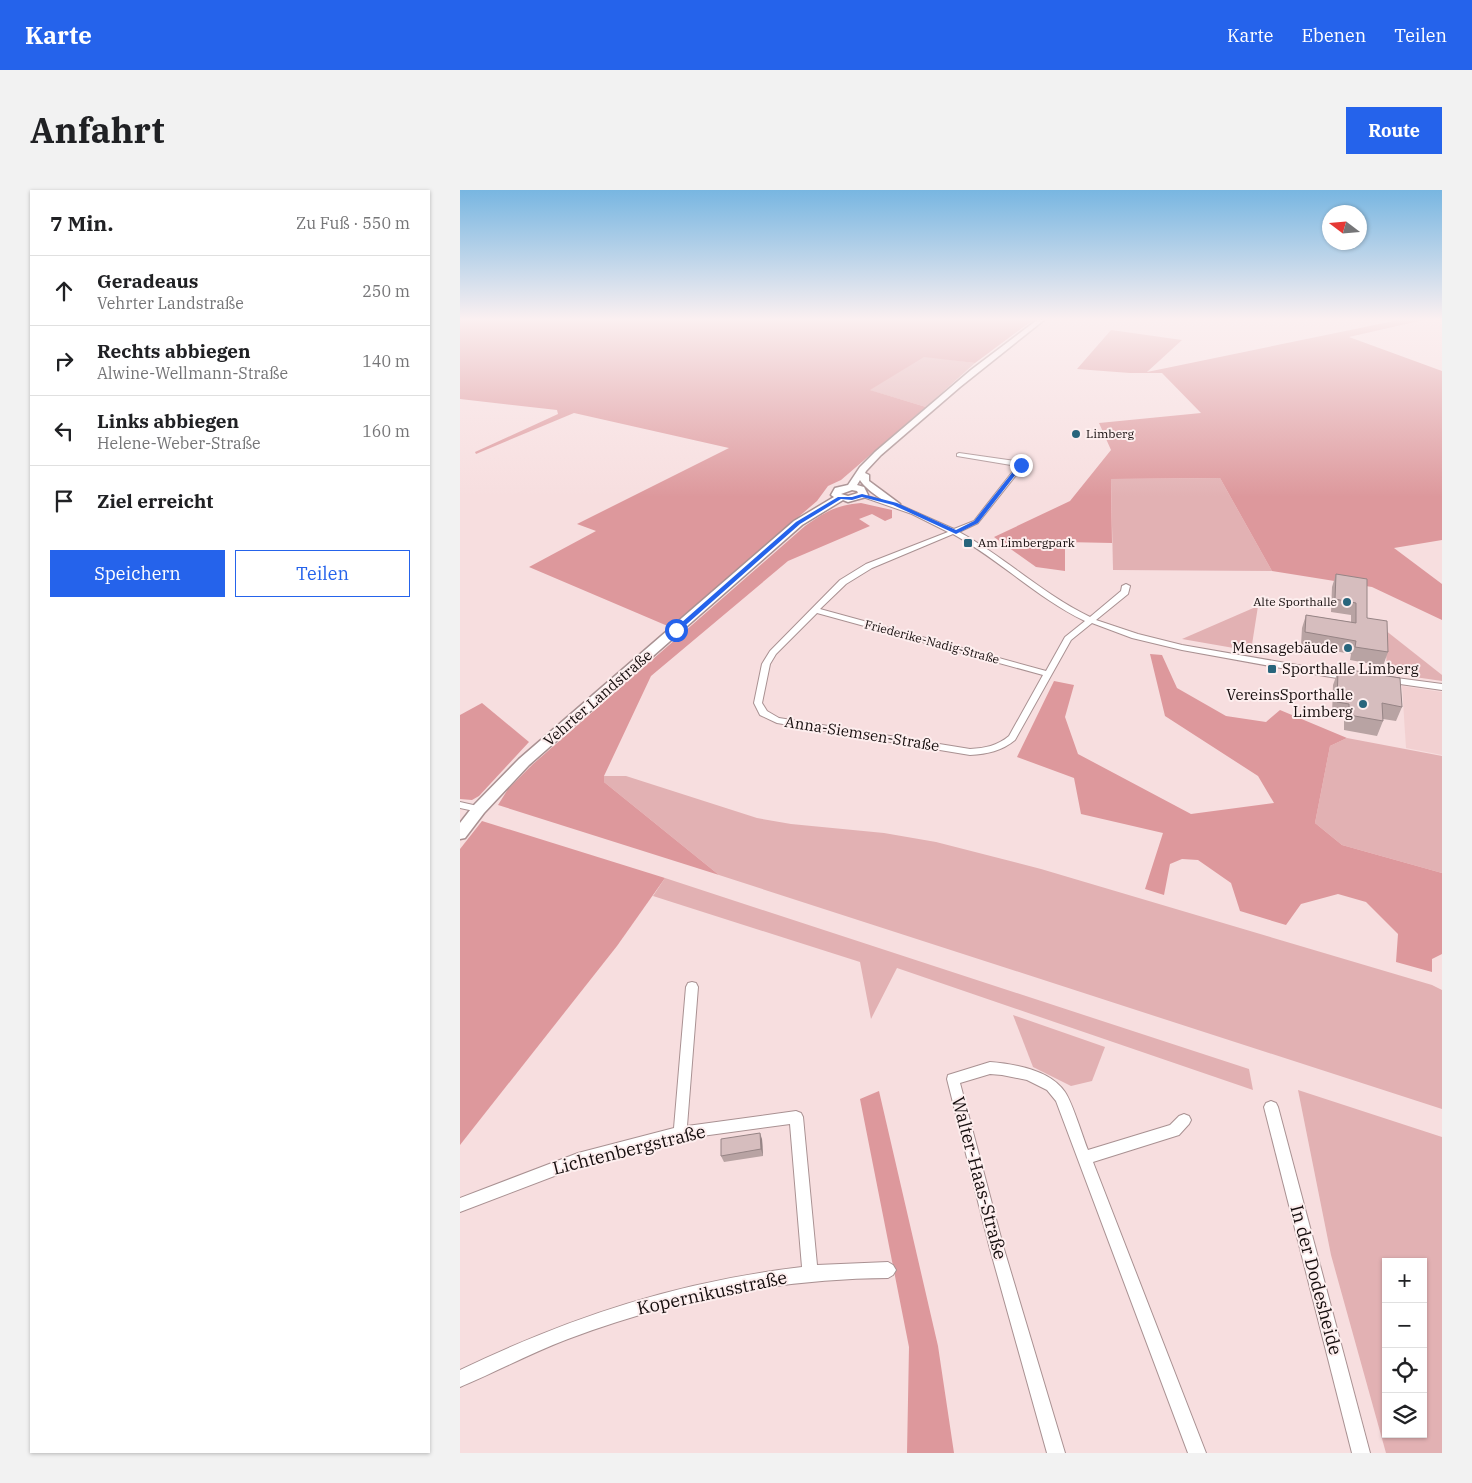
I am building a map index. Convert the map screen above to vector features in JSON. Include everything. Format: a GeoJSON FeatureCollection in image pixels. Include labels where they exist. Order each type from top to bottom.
{"type":"FeatureCollection","features":[{"type":"Feature","properties":{"kind":"main road"},"geometry":{"type":"LineString","coordinates":[[852,486],[863,469],[878,453],[967,379]]}},
{"type":"Feature","properties":{"kind":"main road"},"geometry":{"type":"LineString","coordinates":[[863,469],[865,482],[895,504]]}},
{"type":"Feature","properties":{"kind":"main road"},"geometry":{"type":"LineString","coordinates":[[852,486],[863,490],[862,496],[852,499],[840,498],[836,495],[838,490],[852,486]]}},
{"type":"Feature","properties":{"kind":"main road","name":"Vehrter Landstraße"},"geometry":{"type":"LineString","coordinates":[[460,834],[479,809],[524,762],[787,532],[821,508],[840,498]]}},
{"type":"Feature","properties":{"kind":"street","name":"Anna-Siemsen-Straße"},"geometry":{"type":"LineString","coordinates":[[959,455],[1006,461],[1021,465],[976,522],[956,532],[869,566],[844,582],[773,653],[766,664],[758,703],[763,713],[777,720],[970,752],[988,752],[1002,746],[1012,738],[1068,639],[1125,592],[1126,586]]}},
{"type":"Feature","properties":{"kind":"street"},"geometry":{"type":"LineString","coordinates":[[862,496],[895,504],[956,532],[995,557],[1051,599],[1091,620],[1180,647],[1356,678]]}},
{"type":"Feature","properties":{"kind":"street","name":"Friederike-Nadig-Straße"},"geometry":{"type":"LineString","coordinates":[[815,610],[1048,674]]}},
{"type":"Feature","properties":{"kind":"street"},"geometry":{"type":"LineString","coordinates":[[1382,679],[1442,687]]}},
{"type":"Feature","properties":{"kind":"street"},"geometry":{"type":"LineString","coordinates":[[460,805],[479,809]]}},
{"type":"Feature","properties":{"kind":"street"},"geometry":{"type":"LineString","coordinates":[[680,1133],[692,987]]}},
{"type":"Feature","properties":{"kind":"street","name":"Walter-Haas-Straße"},"geometry":{"type":"LineString","coordinates":[[1056,1453],[1000,1258],[953,1079],[990,1068],[1029,1075],[1052,1086],[1061,1096],[1197,1453]]}},
{"type":"Feature","properties":{"kind":"street","name":"In der Dodesheide"},"geometry":{"type":"LineString","coordinates":[[1271,1107],[1361,1453]]}},
{"type":"Feature","properties":{"kind":"street","name":"Lichtenbergstraße"},"geometry":{"type":"LineString","coordinates":[[460,1205],[578,1160],[680,1133],[796,1117],[810,1273]]}},
{"type":"Feature","properties":{"kind":"street"},"geometry":{"type":"LineString","coordinates":[[1084,1158],[1174,1130],[1184,1120]]}},
{"type":"Feature","properties":{"kind":"street","name":"Kopernikusstraße"},"geometry":{"type":"LineString","coordinates":[[460,1379],[568,1330],[668,1299],[742,1283],[810,1273],[856,1269],[888,1270]]}},
{"type":"Feature","properties":{"kind":"shaded area"},"geometry":{"type":"Polygon","coordinates":[[[460,379],[888,379],[870,390],[926,407],[841,480],[828,486],[817,501],[670,627],[529,567],[596,531],[577,524],[729,448],[574,413],[476,454],[475,452],[558,414],[557,410],[460,399],[460,379]]]}},
{"type":"Feature","properties":{"kind":"shaded area"},"geometry":{"type":"Polygon","coordinates":[[[887,379],[957,379],[926,407],[869,390],[887,379]]]}},
{"type":"Feature","properties":{"kind":"shaded area"},"geometry":{"type":"Polygon","coordinates":[[[1168,379],[1442,379],[1442,540],[1394,548],[1442,584],[1442,620],[1372,587],[1272,571],[1220,478],[1111,479],[1112,543],[1065,542],[1065,571],[1036,567],[994,537],[1070,501],[1111,450],[1099,423],[1201,413],[1168,379]]]}},
{"type":"Feature","properties":{"kind":"shaded area"},"geometry":{"type":"Polygon","coordinates":[[[1220,478],[1272,571],[1113,570],[1111,479],[1220,478]]]}},
{"type":"Feature","properties":{"kind":"shaded area"},"geometry":{"type":"Polygon","coordinates":[[[861,503],[892,510],[892,518],[885,521],[872,514],[859,519],[870,526],[788,561],[651,676],[604,776],[604,782],[719,875],[498,805],[508,789],[533,764],[805,526],[831,510],[845,505],[861,503]]]}},
{"type":"Feature","properties":{"kind":"shaded area"},"geometry":{"type":"Polygon","coordinates":[[[1258,606],[1251,651],[1182,639],[1258,606]]]}},
{"type":"Feature","properties":{"kind":"shaded area"},"geometry":{"type":"Polygon","coordinates":[[[1385,630],[1442,675],[1442,681],[1387,673],[1385,630]]]}},
{"type":"Feature","properties":{"kind":"shaded area"},"geometry":{"type":"Polygon","coordinates":[[[1150,654],[1162,655],[1177,688],[1226,716],[1266,722],[1280,710],[1347,738],[1330,746],[1315,823],[1342,845],[1442,873],[1442,954],[1432,959],[1432,972],[1396,962],[1398,934],[1366,902],[1338,894],[1301,904],[1286,925],[1240,911],[1231,883],[1198,860],[1182,859],[1170,864],[1164,895],[1145,889],[1163,833],[1081,814],[1074,778],[1017,757],[1054,681],[1074,685],[1065,717],[1078,754],[1191,814],[1274,803],[1258,776],[1165,716],[1150,654]]]}},
{"type":"Feature","properties":{"kind":"shaded area"},"geometry":{"type":"Polygon","coordinates":[[[1402,686],[1442,692],[1442,755],[1406,748],[1402,686]]]}},
{"type":"Feature","properties":{"kind":"shaded area"},"geometry":{"type":"Polygon","coordinates":[[[482,703],[529,742],[479,796],[472,800],[460,799],[460,715],[482,703]]]}},
{"type":"Feature","properties":{"kind":"shaded area"},"geometry":{"type":"Polygon","coordinates":[[[1347,738],[1442,756],[1442,873],[1342,845],[1315,823],[1330,746],[1347,738]]]}},
{"type":"Feature","properties":{"kind":"shaded area"},"geometry":{"type":"Polygon","coordinates":[[[604,776],[626,776],[757,818],[791,824],[884,833],[936,842],[1041,869],[1432,985],[1442,990],[1442,1109],[719,875],[604,782],[604,776]]]}},
{"type":"Feature","properties":{"kind":"shaded area"},"geometry":{"type":"Polygon","coordinates":[[[482,821],[665,878],[617,946],[460,1145],[460,849],[482,821]]]}},
{"type":"Feature","properties":{"kind":"shaded area"},"geometry":{"type":"Polygon","coordinates":[[[665,878],[1249,1069],[1253,1090],[897,968],[871,1019],[860,962],[653,896],[665,878]]]}},
{"type":"Feature","properties":{"kind":"shaded area"},"geometry":{"type":"Polygon","coordinates":[[[1013,1015],[1105,1047],[1092,1081],[1071,1086],[1033,1067],[1013,1015]]]}},
{"type":"Feature","properties":{"kind":"shaded area"},"geometry":{"type":"Polygon","coordinates":[[[1298,1090],[1442,1137],[1442,1453],[1386,1453],[1331,1255],[1298,1090]]]}},
{"type":"Feature","properties":{"kind":"shaded area"},"geometry":{"type":"Polygon","coordinates":[[[879,1091],[938,1346],[954,1453],[907,1453],[909,1347],[860,1099],[879,1091]]]}},
{"type":"Feature","properties":{"kind":"building"},"geometry":{"type":"Polygon","coordinates":[[[1336,574],[1367,579],[1367,618],[1387,621],[1388,652],[1355,647],[1356,641],[1305,632],[1306,615],[1356,623],[1356,603],[1335,599],[1336,574]]]}},
{"type":"Feature","properties":{"kind":"building"},"geometry":{"type":"Polygon","coordinates":[[[1344,669],[1400,678],[1402,707],[1382,703],[1383,721],[1349,715],[1349,704],[1337,702],[1338,671],[1344,672],[1344,669]]]}},
{"type":"Feature","properties":{"kind":"building"},"geometry":{"type":"Polygon","coordinates":[[[760,1133],[761,1149],[721,1156],[721,1139],[760,1133]]]}},
{"type":"Feature","properties":{"kind":"place","name":"Limberg"},"geometry":{"type":"Point","coordinates":[1076,434]}},
{"type":"Feature","properties":{"kind":"place","name":"Am Limbergpark"},"geometry":{"type":"Point","coordinates":[968,543]}},
{"type":"Feature","properties":{"kind":"place","name":"Alte Sporthalle"},"geometry":{"type":"Point","coordinates":[1347,602]}},
{"type":"Feature","properties":{"kind":"place","name":"Mensagebäude"},"geometry":{"type":"Point","coordinates":[1348,648]}},
{"type":"Feature","properties":{"kind":"place","name":"Sporthalle Limberg"},"geometry":{"type":"Point","coordinates":[1272,669]}},
{"type":"Feature","properties":{"kind":"place","name":"VereinsSporthalle Limberg"},"geometry":{"type":"Point","coordinates":[1363,704]}},
{"type":"Feature","properties":{"kind":"route"},"geometry":{"type":"LineString","coordinates":[[676,630],[798,523],[840,498],[852,499],[862,496],[895,504],[956,532],[976,522],[1021,465]]}}]}
